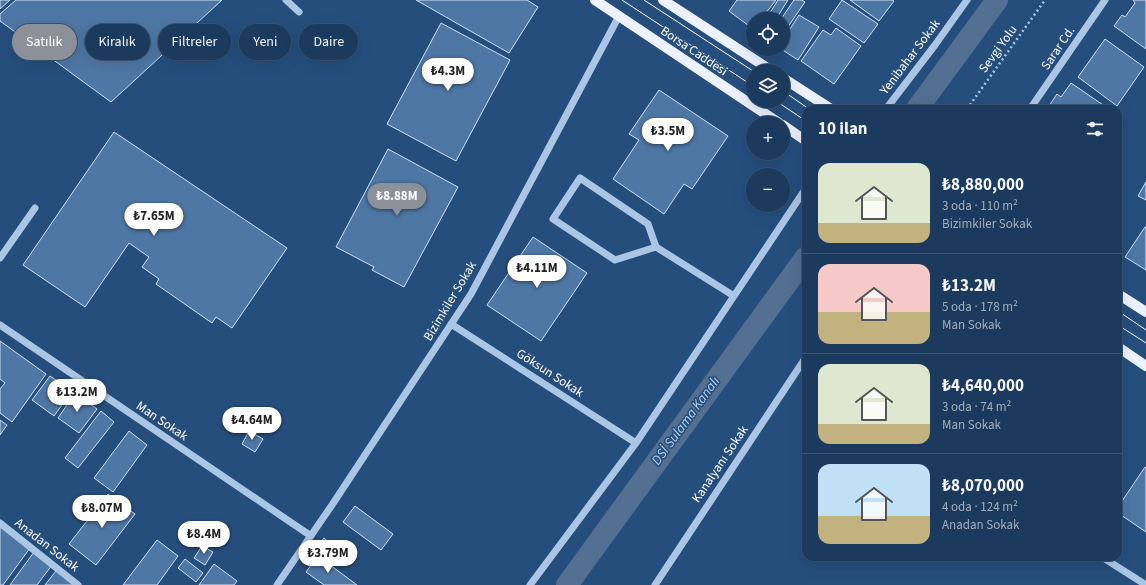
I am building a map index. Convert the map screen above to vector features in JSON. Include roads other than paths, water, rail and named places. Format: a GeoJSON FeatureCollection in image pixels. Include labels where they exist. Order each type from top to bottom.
{"type":"FeatureCollection","features":[{"type":"Feature","properties":{"kind":"main road","name":"Borsa Caddesi"},"geometry":{"type":"LineString","coordinates":[[595,0],[769,116]]}},
{"type":"Feature","properties":{"kind":"main road","name":"Borsa Caddesi"},"geometry":{"type":"LineString","coordinates":[[663,0],[761,64]]}},
{"type":"Feature","properties":{"kind":"main road"},"geometry":{"type":"LineString","coordinates":[[790,83],[825,105]]}},
{"type":"Feature","properties":{"kind":"main road"},"geometry":{"type":"LineString","coordinates":[[790,130],[802,138]]}},
{"type":"Feature","properties":{"kind":"main road"},"geometry":{"type":"LineString","coordinates":[[1122,297],[1146,312]]}},
{"type":"Feature","properties":{"kind":"main road"},"geometry":{"type":"LineString","coordinates":[[1122,350],[1146,366]]}},
{"type":"Feature","properties":{"kind":"street"},"geometry":{"type":"LineString","coordinates":[[286,0],[299,12]]}},
{"type":"Feature","properties":{"kind":"street","name":"Yenibahar Sokak"},"geometry":{"type":"LineString","coordinates":[[889,105],[967,0]]}},
{"type":"Feature","properties":{"kind":"street","name":"Sarar Cd."},"geometry":{"type":"LineString","coordinates":[[1033,105],[1105,0]]}},
{"type":"Feature","properties":{"kind":"street","name":"Bizimkiler Sokak"},"geometry":{"type":"LineString","coordinates":[[281,583],[471,294],[619,16]]}},
{"type":"Feature","properties":{"kind":"street"},"geometry":{"type":"LineString","coordinates":[[656,247],[615,260],[553,219],[580,178],[648,224],[656,247],[734,296]]}},
{"type":"Feature","properties":{"kind":"street"},"geometry":{"type":"LineString","coordinates":[[530,585],[636,443],[802,194]]}},
{"type":"Feature","properties":{"kind":"street"},"geometry":{"type":"LineString","coordinates":[[0,258],[35,208]]}},
{"type":"Feature","properties":{"kind":"street","name":"Göksun Sokak"},"geometry":{"type":"LineString","coordinates":[[451,324],[636,443]]}},
{"type":"Feature","properties":{"kind":"street","name":"Man Sokak"},"geometry":{"type":"LineString","coordinates":[[0,325],[311,536]]}},
{"type":"Feature","properties":{"kind":"street","name":"Kanalyanı Sokak"},"geometry":{"type":"LineString","coordinates":[[655,585],[802,363]]}},
{"type":"Feature","properties":{"kind":"street","name":"Anadan Sokak"},"geometry":{"type":"LineString","coordinates":[[0,523],[78,585]]}},
{"type":"Feature","properties":{"kind":"street"},"geometry":{"type":"LineString","coordinates":[[1108,561],[1146,585]]}},
{"type":"Feature","properties":{"kind":"waterway","name":"DSİ Sulama Kanalı"},"geometry":{"type":"LineString","coordinates":[[920,105],[997,0]]}},
{"type":"Feature","properties":{"kind":"waterway","name":"DSİ Sulama Kanalı"},"geometry":{"type":"LineString","coordinates":[[567,585],[802,262]]}},
{"type":"Feature","properties":{"kind":"tram line"},"geometry":{"type":"LineString","coordinates":[[622,0],[746,81]]}},
{"type":"Feature","properties":{"kind":"tram line"},"geometry":{"type":"LineString","coordinates":[[644,0],[746,66]]}},
{"type":"Feature","properties":{"kind":"tram line"},"geometry":{"type":"LineString","coordinates":[[790,96],[803,105]]}},
{"type":"Feature","properties":{"kind":"tram line"},"geometry":{"type":"LineString","coordinates":[[786,108],[802,118]]}},
{"type":"Feature","properties":{"kind":"tram line"},"geometry":{"type":"LineString","coordinates":[[1122,314],[1146,330]]}},
{"type":"Feature","properties":{"kind":"tram line"},"geometry":{"type":"LineString","coordinates":[[1122,328],[1146,343]]}}]}
